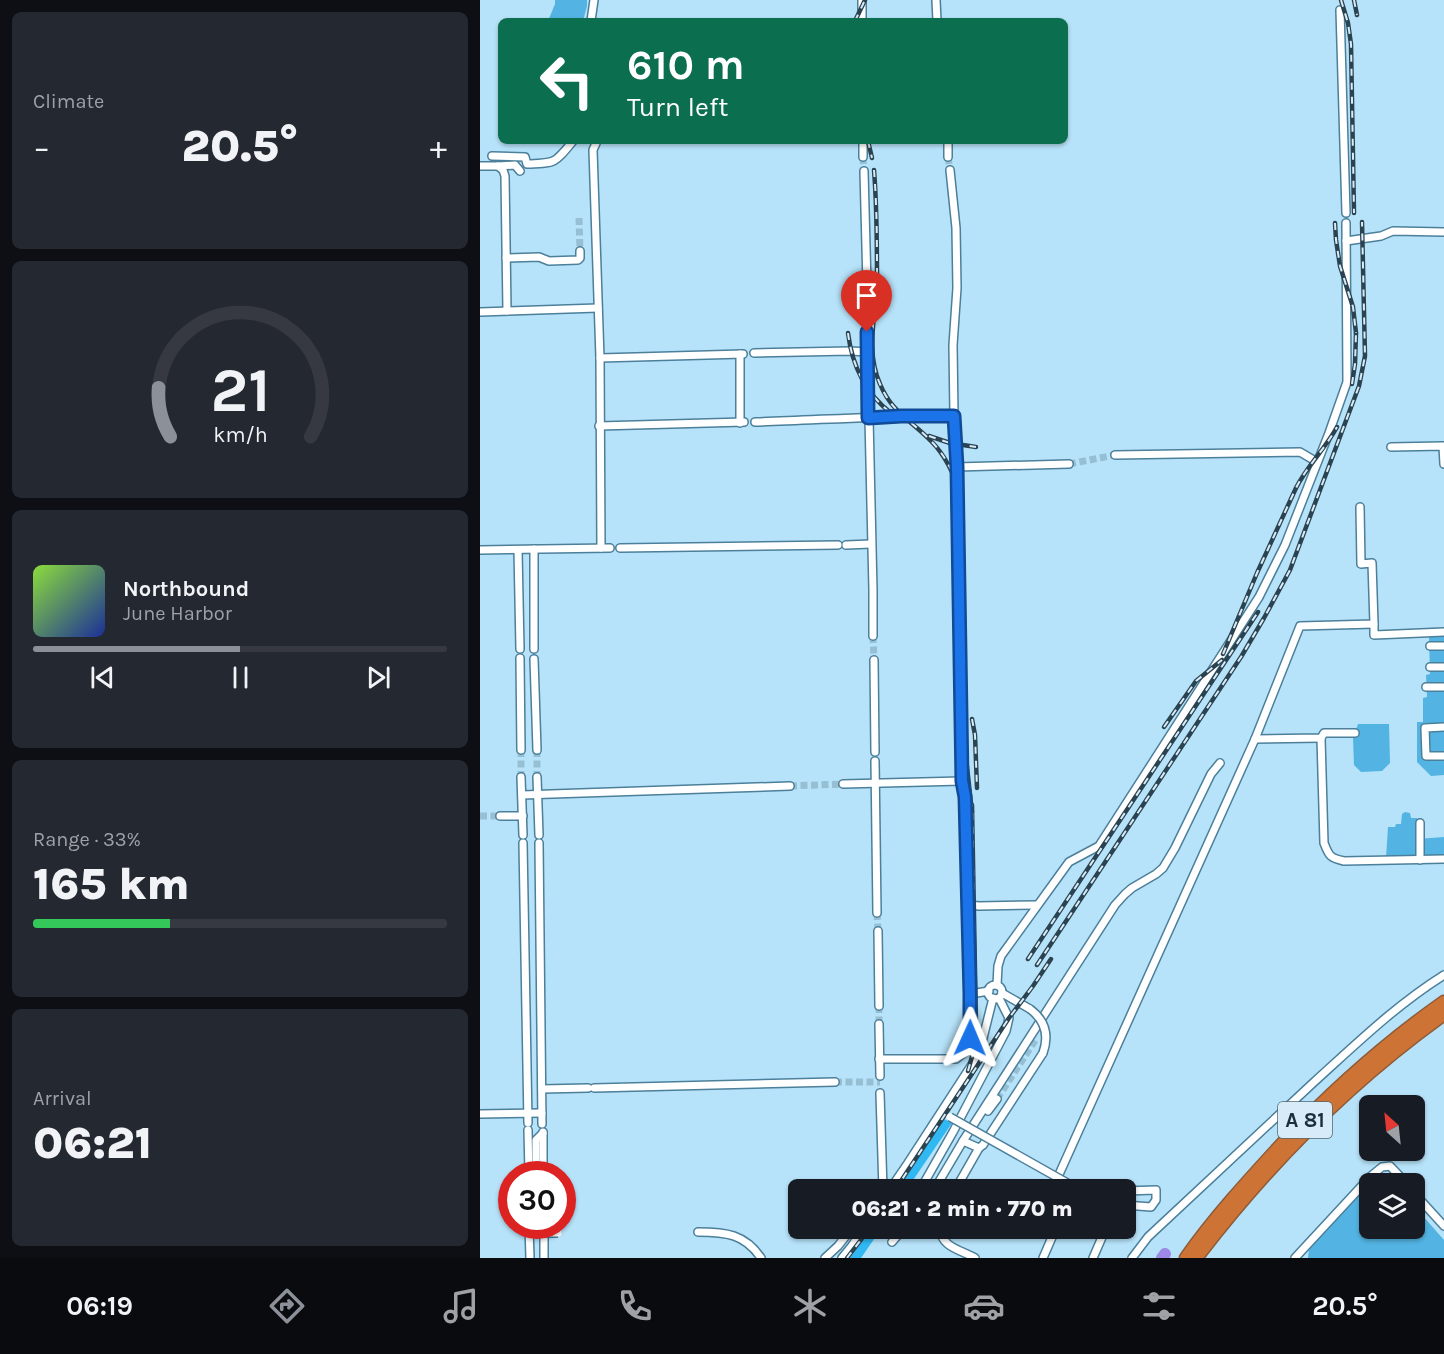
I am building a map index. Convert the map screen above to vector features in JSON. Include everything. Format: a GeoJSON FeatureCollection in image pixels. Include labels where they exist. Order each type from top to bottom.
{"type":"FeatureCollection","features":[{"type":"Feature","properties":{"kind":"highway","name":"A 81"},"geometry":{"type":"LineString","coordinates":[[1186,1258],[1220,1213],[1256,1172],[1335,1091],[1390,1043],[1444,1002]]}},
{"type":"Feature","properties":{"kind":"highway","name":"A 81"},"geometry":{"type":"LineString","coordinates":[[1196,1258],[1242,1201],[1328,1110],[1413,1036],[1444,1016]]}},
{"type":"Feature","properties":{"kind":"street"},"geometry":{"type":"LineString","coordinates":[[591,18],[594,0]]}},
{"type":"Feature","properties":{"kind":"street"},"geometry":{"type":"LineString","coordinates":[[862,0],[862,18]]}},
{"type":"Feature","properties":{"kind":"street"},"geometry":{"type":"LineString","coordinates":[[936,0],[937,18]]}},
{"type":"Feature","properties":{"kind":"street"},"geometry":{"type":"LineString","coordinates":[[1340,5],[1346,213]]}},
{"type":"Feature","properties":{"kind":"street"},"geometry":{"type":"LineString","coordinates":[[492,156],[525,156],[527,164],[551,163],[559,158],[571,144]]}},
{"type":"Feature","properties":{"kind":"street"},"geometry":{"type":"LineString","coordinates":[[596,144],[594,150],[600,358],[601,548]]}},
{"type":"Feature","properties":{"kind":"street"},"geometry":{"type":"LineString","coordinates":[[863,144],[863,157]]}},
{"type":"Feature","properties":{"kind":"street"},"geometry":{"type":"LineString","coordinates":[[948,144],[948,157]]}},
{"type":"Feature","properties":{"kind":"street"},"geometry":{"type":"LineString","coordinates":[[480,166],[515,165],[520,171]]}},
{"type":"Feature","properties":{"kind":"street"},"geometry":{"type":"LineString","coordinates":[[498,166],[503,170],[505,176],[507,311]]}},
{"type":"Feature","properties":{"kind":"street"},"geometry":{"type":"LineString","coordinates":[[879,1059],[956,1059],[964,1052],[970,1038],[969,904],[965,797],[962,781],[957,467],[954,416],[956,228],[950,170]]}},
{"type":"Feature","properties":{"kind":"street"},"geometry":{"type":"LineString","coordinates":[[864,171],[868,323]]}},
{"type":"Feature","properties":{"kind":"street"},"geometry":{"type":"LineString","coordinates":[[897,1179],[973,1063],[981,1046],[996,995],[1002,989],[997,985],[1001,956],[1069,862],[1099,846],[1259,597],[1285,545],[1347,382],[1346,223]]}},
{"type":"Feature","properties":{"kind":"street"},"geometry":{"type":"LineString","coordinates":[[1346,241],[1381,236],[1393,231],[1444,232]]}},
{"type":"Feature","properties":{"kind":"street"},"geometry":{"type":"LineString","coordinates":[[506,258],[539,257],[549,261],[578,260],[580,251]]}},
{"type":"Feature","properties":{"kind":"street"},"geometry":{"type":"LineString","coordinates":[[480,312],[598,308]]}},
{"type":"Feature","properties":{"kind":"street"},"geometry":{"type":"LineString","coordinates":[[867,332],[873,636]]}},
{"type":"Feature","properties":{"kind":"street"},"geometry":{"type":"LineString","coordinates":[[754,353],[867,352]]}},
{"type":"Feature","properties":{"kind":"street"},"geometry":{"type":"LineString","coordinates":[[599,426],[742,422],[742,354],[600,358]]}},
{"type":"Feature","properties":{"kind":"street"},"geometry":{"type":"LineString","coordinates":[[755,422],[954,416]]}},
{"type":"Feature","properties":{"kind":"street"},"geometry":{"type":"LineString","coordinates":[[1391,447],[1443,446],[1444,464]]}},
{"type":"Feature","properties":{"kind":"street"},"geometry":{"type":"LineString","coordinates":[[1115,455],[1299,452],[1317,462]]}},
{"type":"Feature","properties":{"kind":"street"},"geometry":{"type":"LineString","coordinates":[[957,467],[1069,465]]}},
{"type":"Feature","properties":{"kind":"street"},"geometry":{"type":"LineString","coordinates":[[1360,507],[1360,564],[1372,563],[1374,635],[1444,632]]}},
{"type":"Feature","properties":{"kind":"street"},"geometry":{"type":"LineString","coordinates":[[620,548],[871,544]]}},
{"type":"Feature","properties":{"kind":"street"},"geometry":{"type":"LineString","coordinates":[[480,550],[610,548]]}},
{"type":"Feature","properties":{"kind":"street"},"geometry":{"type":"LineString","coordinates":[[518,549],[520,649]]}},
{"type":"Feature","properties":{"kind":"street"},"geometry":{"type":"LineString","coordinates":[[534,549],[534,649]]}},
{"type":"Feature","properties":{"kind":"street"},"geometry":{"type":"LineString","coordinates":[[1057,1179],[1255,740],[1300,626],[1374,624]]}},
{"type":"Feature","properties":{"kind":"street"},"geometry":{"type":"LineString","coordinates":[[1430,646],[1444,646]]}},
{"type":"Feature","properties":{"kind":"street"},"geometry":{"type":"LineString","coordinates":[[520,658],[521,750]]}},
{"type":"Feature","properties":{"kind":"street"},"geometry":{"type":"LineString","coordinates":[[534,658],[537,750]]}},
{"type":"Feature","properties":{"kind":"street"},"geometry":{"type":"LineString","coordinates":[[874,660],[875,752]]}},
{"type":"Feature","properties":{"kind":"street"},"geometry":{"type":"LineString","coordinates":[[1430,667],[1444,667]]}},
{"type":"Feature","properties":{"kind":"street"},"geometry":{"type":"LineString","coordinates":[[1426,687],[1444,687]]}},
{"type":"Feature","properties":{"kind":"street"},"geometry":{"type":"LineString","coordinates":[[1444,728],[1425,728],[1426,756],[1444,756]]}},
{"type":"Feature","properties":{"kind":"street"},"geometry":{"type":"LineString","coordinates":[[1255,740],[1321,738],[1324,734],[1355,733]]}},
{"type":"Feature","properties":{"kind":"street"},"geometry":{"type":"LineString","coordinates":[[1321,738],[1324,843],[1328,855],[1335,860],[1344,861],[1444,859]]}},
{"type":"Feature","properties":{"kind":"street"},"geometry":{"type":"LineString","coordinates":[[875,761],[877,913]]}},
{"type":"Feature","properties":{"kind":"street"},"geometry":{"type":"LineString","coordinates":[[941,1179],[1115,905],[1132,888],[1163,868],[1211,774],[1220,763]]}},
{"type":"Feature","properties":{"kind":"street"},"geometry":{"type":"LineString","coordinates":[[521,777],[529,1161]]}},
{"type":"Feature","properties":{"kind":"street"},"geometry":{"type":"LineString","coordinates":[[537,777],[543,1161]]}},
{"type":"Feature","properties":{"kind":"street"},"geometry":{"type":"LineString","coordinates":[[843,784],[962,781]]}},
{"type":"Feature","properties":{"kind":"street"},"geometry":{"type":"LineString","coordinates":[[522,795],[790,786]]}},
{"type":"Feature","properties":{"kind":"street"},"geometry":{"type":"LineString","coordinates":[[500,816],[523,816]]}},
{"type":"Feature","properties":{"kind":"street"},"geometry":{"type":"LineString","coordinates":[[1420,823],[1420,860]]}},
{"type":"Feature","properties":{"kind":"street"},"geometry":{"type":"LineString","coordinates":[[969,904],[979,906],[1037,905]]}},
{"type":"Feature","properties":{"kind":"street"},"geometry":{"type":"LineString","coordinates":[[878,931],[879,1006]]}},
{"type":"Feature","properties":{"kind":"street"},"geometry":{"type":"LineString","coordinates":[[1132,1258],[1156,1229],[1339,1060],[1390,1015],[1426,986],[1444,975]]}},
{"type":"Feature","properties":{"kind":"street"},"geometry":{"type":"LineString","coordinates":[[962,1179],[979,1148],[1043,1053],[1047,1042],[1046,1030],[1030,1009],[996,995],[970,994]]}},
{"type":"Feature","properties":{"kind":"street"},"geometry":{"type":"LineString","coordinates":[[926,1179],[1006,1030],[1009,1018],[996,995]]}},
{"type":"Feature","properties":{"kind":"street"},"geometry":{"type":"LineString","coordinates":[[879,1024],[880,1076]]}},
{"type":"Feature","properties":{"kind":"street"},"geometry":{"type":"LineString","coordinates":[[542,1089],[835,1082]]}},
{"type":"Feature","properties":{"kind":"street"},"geometry":{"type":"LineString","coordinates":[[880,1093],[882,1179]]}},
{"type":"Feature","properties":{"kind":"street"},"geometry":{"type":"LineString","coordinates":[[977,1120],[985,1115],[998,1099]]}},
{"type":"Feature","properties":{"kind":"street"},"geometry":{"type":"LineString","coordinates":[[942,1112],[1060,1179]]}},
{"type":"Feature","properties":{"kind":"street"},"geometry":{"type":"LineString","coordinates":[[480,1114],[542,1113]]}},
{"type":"Feature","properties":{"kind":"street"},"geometry":{"type":"LineString","coordinates":[[536,1161],[536,1140],[543,1129]]}},
{"type":"Feature","properties":{"kind":"street"},"geometry":{"type":"LineString","coordinates":[[963,1141],[979,1148]]}},
{"type":"Feature","properties":{"kind":"street"},"geometry":{"type":"LineString","coordinates":[[1376,1173],[1382,1167],[1390,1166],[1397,1173]]}},
{"type":"Feature","properties":{"kind":"street"},"geometry":{"type":"LineString","coordinates":[[1295,1258],[1359,1188]]}},
{"type":"Feature","properties":{"kind":"street"},"geometry":{"type":"LineString","coordinates":[[1136,1191],[1156,1190],[1156,1200],[1151,1207],[1136,1206]]}},
{"type":"Feature","properties":{"kind":"street"},"geometry":{"type":"LineString","coordinates":[[1425,1204],[1444,1226]]}},
{"type":"Feature","properties":{"kind":"street"},"geometry":{"type":"LineString","coordinates":[[698,1232],[726,1233],[736,1236],[754,1248],[761,1258]]}},
{"type":"Feature","properties":{"kind":"street"},"geometry":{"type":"LineString","coordinates":[[529,1239],[530,1258]]}},
{"type":"Feature","properties":{"kind":"street"},"geometry":{"type":"LineString","coordinates":[[544,1239],[544,1258]]}},
{"type":"Feature","properties":{"kind":"street"},"geometry":{"type":"LineString","coordinates":[[825,1258],[843,1239]]}},
{"type":"Feature","properties":{"kind":"street"},"geometry":{"type":"LineString","coordinates":[[842,1258],[856,1239]]}},
{"type":"Feature","properties":{"kind":"street"},"geometry":{"type":"LineString","coordinates":[[943,1239],[946,1243],[975,1258]]}},
{"type":"Feature","properties":{"kind":"street"},"geometry":{"type":"LineString","coordinates":[[1043,1258],[1051,1239]]}},
{"type":"Feature","properties":{"kind":"street"},"geometry":{"type":"LineString","coordinates":[[1093,1258],[1101,1239]]}},
{"type":"Feature","properties":{"kind":"shaded area"},"geometry":{"type":"Polygon","coordinates":[[[555,0],[587,0],[584,18],[549,18],[555,0]]]}},
{"type":"Feature","properties":{"kind":"shaded area"},"geometry":{"type":"Polygon","coordinates":[[[1429,637],[1444,637],[1444,775],[1431,776],[1417,762],[1417,722],[1423,722],[1423,698],[1427,697],[1426,675],[1430,674],[1429,637]]]}},
{"type":"Feature","properties":{"kind":"shaded area"},"geometry":{"type":"Polygon","coordinates":[[[1358,724],[1389,724],[1390,763],[1382,771],[1361,772],[1354,765],[1353,738],[1358,724]]]}},
{"type":"Feature","properties":{"kind":"shaded area"},"geometry":{"type":"Polygon","coordinates":[[[1410,813],[1411,818],[1417,818],[1417,839],[1444,837],[1444,856],[1386,858],[1388,827],[1401,824],[1402,814],[1410,813]]]}},
{"type":"Feature","properties":{"kind":"shaded area"},"geometry":{"type":"Polygon","coordinates":[[[944,1119],[952,1123],[914,1179],[905,1179],[944,1119]]]}},
{"type":"Feature","properties":{"kind":"shaded area"},"geometry":{"type":"Polygon","coordinates":[[[1359,1194],[1359,1239],[1425,1239],[1425,1218],[1444,1240],[1444,1258],[1308,1258],[1309,1248],[1359,1194]]]}},
{"type":"Feature","properties":{"kind":"shaded area"},"geometry":{"type":"Polygon","coordinates":[[[864,1239],[874,1239],[861,1258],[850,1258],[864,1239]]]}},
{"type":"Feature","properties":{"kind":"waterway"},"geometry":{"type":"LineString","coordinates":[[1162,1258],[1165,1254]]}},
{"type":"Feature","properties":{"kind":"tunnel"},"geometry":{"type":"LineString","coordinates":[[863,157],[864,171]]}},
{"type":"Feature","properties":{"kind":"tunnel"},"geometry":{"type":"LineString","coordinates":[[948,157],[950,170]]}},
{"type":"Feature","properties":{"kind":"tunnel"},"geometry":{"type":"LineString","coordinates":[[579,218],[580,251]]}},
{"type":"Feature","properties":{"kind":"tunnel"},"geometry":{"type":"LineString","coordinates":[[1069,464],[1115,455]]}},
{"type":"Feature","properties":{"kind":"tunnel"},"geometry":{"type":"LineString","coordinates":[[873,636],[874,660]]}},
{"type":"Feature","properties":{"kind":"tunnel"},"geometry":{"type":"LineString","coordinates":[[521,750],[521,777]]}},
{"type":"Feature","properties":{"kind":"tunnel"},"geometry":{"type":"LineString","coordinates":[[537,750],[537,777]]}},
{"type":"Feature","properties":{"kind":"tunnel"},"geometry":{"type":"LineString","coordinates":[[790,786],[843,784]]}},
{"type":"Feature","properties":{"kind":"tunnel"},"geometry":{"type":"LineString","coordinates":[[480,816],[500,816]]}},
{"type":"Feature","properties":{"kind":"tunnel"},"geometry":{"type":"LineString","coordinates":[[877,913],[878,931]]}},
{"type":"Feature","properties":{"kind":"tunnel"},"geometry":{"type":"LineString","coordinates":[[879,1006],[879,1024]]}},
{"type":"Feature","properties":{"kind":"tunnel"},"geometry":{"type":"LineString","coordinates":[[997,1099],[1036,1039]]}},
{"type":"Feature","properties":{"kind":"tunnel"},"geometry":{"type":"LineString","coordinates":[[835,1082],[880,1082]]}},
{"type":"Feature","properties":{"kind":"railway"},"geometry":{"type":"LineString","coordinates":[[856,18],[865,0]]}},
{"type":"Feature","properties":{"kind":"railway"},"geometry":{"type":"LineString","coordinates":[[1341,0],[1351,44],[1354,213]]}},
{"type":"Feature","properties":{"kind":"railway"},"geometry":{"type":"LineString","coordinates":[[1354,0],[1357,15]]}},
{"type":"Feature","properties":{"kind":"railway"},"geometry":{"type":"LineString","coordinates":[[869,144],[872,158]]}},
{"type":"Feature","properties":{"kind":"railway"},"geometry":{"type":"LineString","coordinates":[[874,170],[877,280],[872,346],[876,371],[890,402],[942,454],[953,474],[961,497],[966,758],[972,812]]}},
{"type":"Feature","properties":{"kind":"railway"},"geometry":{"type":"LineString","coordinates":[[1037,965],[1241,657],[1290,570],[1359,386],[1365,356],[1362,222]]}},
{"type":"Feature","properties":{"kind":"railway"},"geometry":{"type":"LineString","coordinates":[[1335,223],[1340,266],[1353,307],[1356,333]]}},
{"type":"Feature","properties":{"kind":"railway"},"geometry":{"type":"LineString","coordinates":[[848,333],[861,378],[874,397],[891,413]]}},
{"type":"Feature","properties":{"kind":"railway"},"geometry":{"type":"LineString","coordinates":[[1352,384],[1356,333]]}},
{"type":"Feature","properties":{"kind":"railway"},"geometry":{"type":"LineString","coordinates":[[1223,654],[1296,488],[1337,427]]}},
{"type":"Feature","properties":{"kind":"railway"},"geometry":{"type":"LineString","coordinates":[[929,436],[950,443],[976,447]]}},
{"type":"Feature","properties":{"kind":"railway"},"geometry":{"type":"LineString","coordinates":[[1028,959],[1258,612]]}},
{"type":"Feature","properties":{"kind":"railway"},"geometry":{"type":"LineString","coordinates":[[1164,727],[1196,681],[1222,660]]}},
{"type":"Feature","properties":{"kind":"railway"},"geometry":{"type":"LineString","coordinates":[[972,719],[975,735],[977,788]]}},
{"type":"Feature","properties":{"kind":"railway"},"geometry":{"type":"LineString","coordinates":[[968,1071],[973,1053],[976,1025],[972,805]]}},
{"type":"Feature","properties":{"kind":"railway"},"geometry":{"type":"LineString","coordinates":[[902,1179],[1051,959]]}},
{"type":"Feature","properties":{"kind":"railway"},"geometry":{"type":"LineString","coordinates":[[847,1258],[862,1239]]}},
{"type":"Feature","properties":{"kind":"route"},"geometry":{"type":"LineString","coordinates":[[867,332],[868,418],[954,416],[957,467],[962,781],[965,797],[969,904],[970,1038]]}}]}
